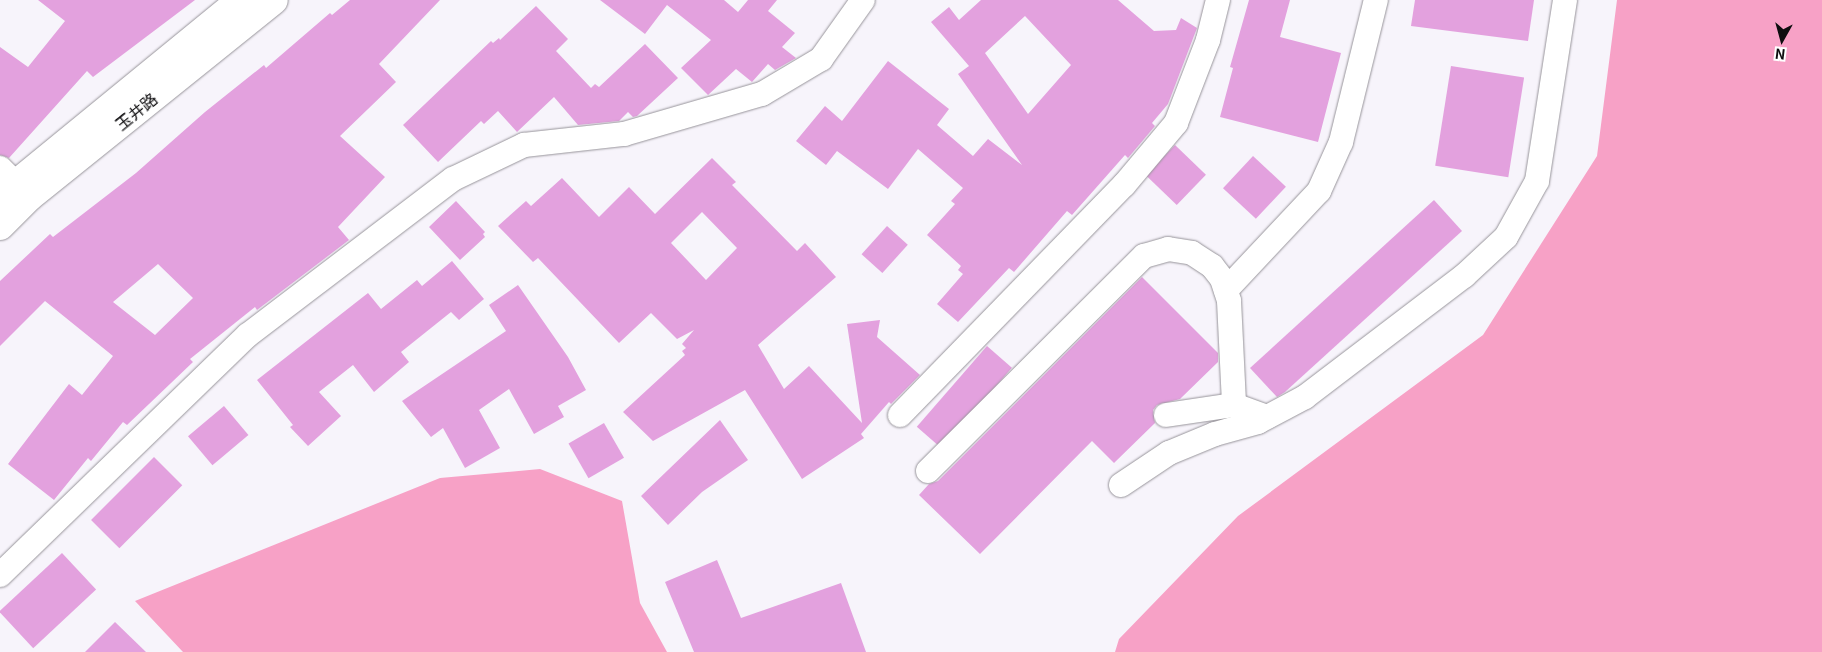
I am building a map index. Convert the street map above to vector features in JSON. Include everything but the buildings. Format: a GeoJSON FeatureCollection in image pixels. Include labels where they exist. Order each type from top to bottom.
{"type":"FeatureCollection","features":[{"type":"Feature","properties":{"kind":"street","name":"玉井路"},"geometry":{"type":"LineString","coordinates":[[0,226],[11,186],[241,0]]}},
{"type":"Feature","properties":{"kind":"street","name":"玉井路"},"geometry":{"type":"LineString","coordinates":[[11,186],[274,0]]}},
{"type":"Feature","properties":{"kind":"street"},"geometry":{"type":"LineString","coordinates":[[0,575],[248,335],[453,179],[524,145],[624,134],[762,94],[821,59],[863,0]]}},
{"type":"Feature","properties":{"kind":"street"},"geometry":{"type":"LineString","coordinates":[[900,415],[1124,185],[1176,123],[1208,40],[1218,0]]}},
{"type":"Feature","properties":{"kind":"street"},"geometry":{"type":"LineString","coordinates":[[1226,290],[1319,192],[1341,142],[1376,0]]}},
{"type":"Feature","properties":{"kind":"street"},"geometry":{"type":"LineString","coordinates":[[1120,485],[1169,453],[1215,434],[1267,417],[1313,391],[1464,276],[1506,237],[1537,181],[1565,0]]}},
{"type":"Feature","properties":{"kind":"street"},"geometry":{"type":"LineString","coordinates":[[928,471],[1144,256],[1168,248],[1192,253],[1212,266],[1222,279],[1229,300],[1234,405]]}},
{"type":"Feature","properties":{"kind":"street"},"geometry":{"type":"LineString","coordinates":[[1166,415],[1234,405],[1267,417]]}},
{"type":"Feature","properties":{"kind":"shaded area"},"geometry":{"type":"Polygon","coordinates":[[[1617,0],[1822,0],[1822,652],[1115,652],[1119,639],[1238,516],[1483,335],[1597,156],[1617,0]]]}},
{"type":"Feature","properties":{"kind":"shaded area"},"geometry":{"type":"Polygon","coordinates":[[[540,469],[622,501],[640,603],[667,652],[183,652],[135,601],[440,478],[540,469]]]}}]}
